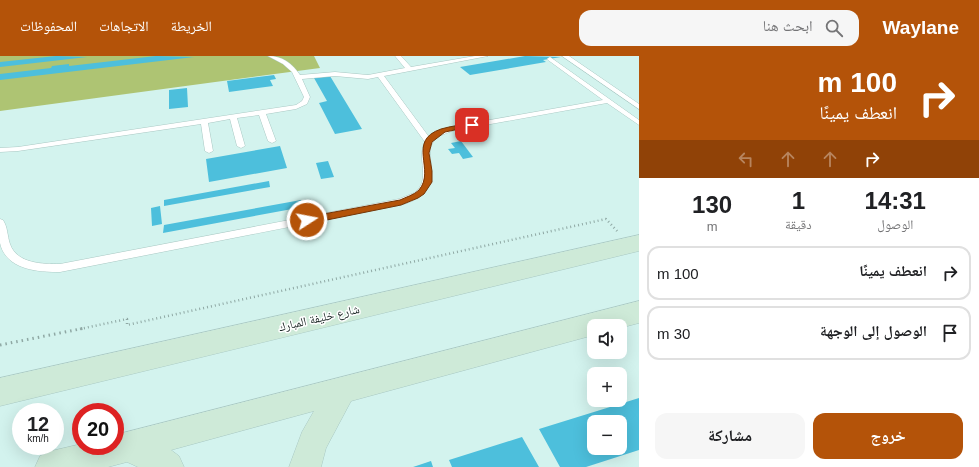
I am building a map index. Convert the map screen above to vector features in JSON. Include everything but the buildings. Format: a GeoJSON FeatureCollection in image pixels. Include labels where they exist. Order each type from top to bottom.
{"type":"FeatureCollection","features":[{"type":"Feature","properties":{"kind":"main road","name":"شارع خليفة المبارك"},"geometry":{"type":"LineString","coordinates":[[0,392],[635,244]]}},
{"type":"Feature","properties":{"kind":"main road"},"geometry":{"type":"LineString","coordinates":[[51,467],[639,312]]}},
{"type":"Feature","properties":{"kind":"main road"},"geometry":{"type":"LineString","coordinates":[[305,467],[313,443],[341,391]]}},
{"type":"Feature","properties":{"kind":"main road"},"geometry":{"type":"LineString","coordinates":[[129,446],[162,462],[168,467]]}},
{"type":"Feature","properties":{"kind":"lane"},"geometry":{"type":"LineString","coordinates":[[0,150],[18,149],[233,117],[296,107],[305,103],[307,96],[299,77],[290,66],[271,56]]}},
{"type":"Feature","properties":{"kind":"lane"},"geometry":{"type":"LineString","coordinates":[[398,56],[410,70]]}},
{"type":"Feature","properties":{"kind":"lane"},"geometry":{"type":"LineString","coordinates":[[299,77],[335,74],[364,77],[485,56]]}},
{"type":"Feature","properties":{"kind":"lane"},"geometry":{"type":"LineString","coordinates":[[565,56],[639,107]]}},
{"type":"Feature","properties":{"kind":"lane"},"geometry":{"type":"LineString","coordinates":[[550,59],[639,123]]}},
{"type":"Feature","properties":{"kind":"lane"},"geometry":{"type":"LineString","coordinates":[[568,72],[583,69]]}},
{"type":"Feature","properties":{"kind":"lane"},"geometry":{"type":"LineString","coordinates":[[380,75],[428,141]]}},
{"type":"Feature","properties":{"kind":"lane"},"geometry":{"type":"LineString","coordinates":[[0,222],[7,247],[11,254],[18,260],[26,264],[42,268],[60,268],[409,200],[421,192],[428,182],[425,153],[428,141],[437,133],[450,128],[608,101]]}},
{"type":"Feature","properties":{"kind":"lane"},"geometry":{"type":"LineString","coordinates":[[262,112],[272,142]]}},
{"type":"Feature","properties":{"kind":"lane"},"geometry":{"type":"LineString","coordinates":[[233,117],[242,146]]}},
{"type":"Feature","properties":{"kind":"lane"},"geometry":{"type":"LineString","coordinates":[[204,121],[209,151]]}},
{"type":"Feature","properties":{"kind":"path"},"geometry":{"type":"LineString","coordinates":[[0,345],[127,319],[127,325],[606,219],[635,244]]}},
{"type":"Feature","properties":{"kind":"green space"},"geometry":{"type":"Polygon","coordinates":[[[0,56],[314,56],[320,68],[0,111],[0,56]]]}},
{"type":"Feature","properties":{"kind":"route"},"geometry":{"type":"LineString","coordinates":[[307,220],[409,200],[421,192],[428,182],[429,176],[425,153],[428,141],[443,130],[472,125]]}}]}
